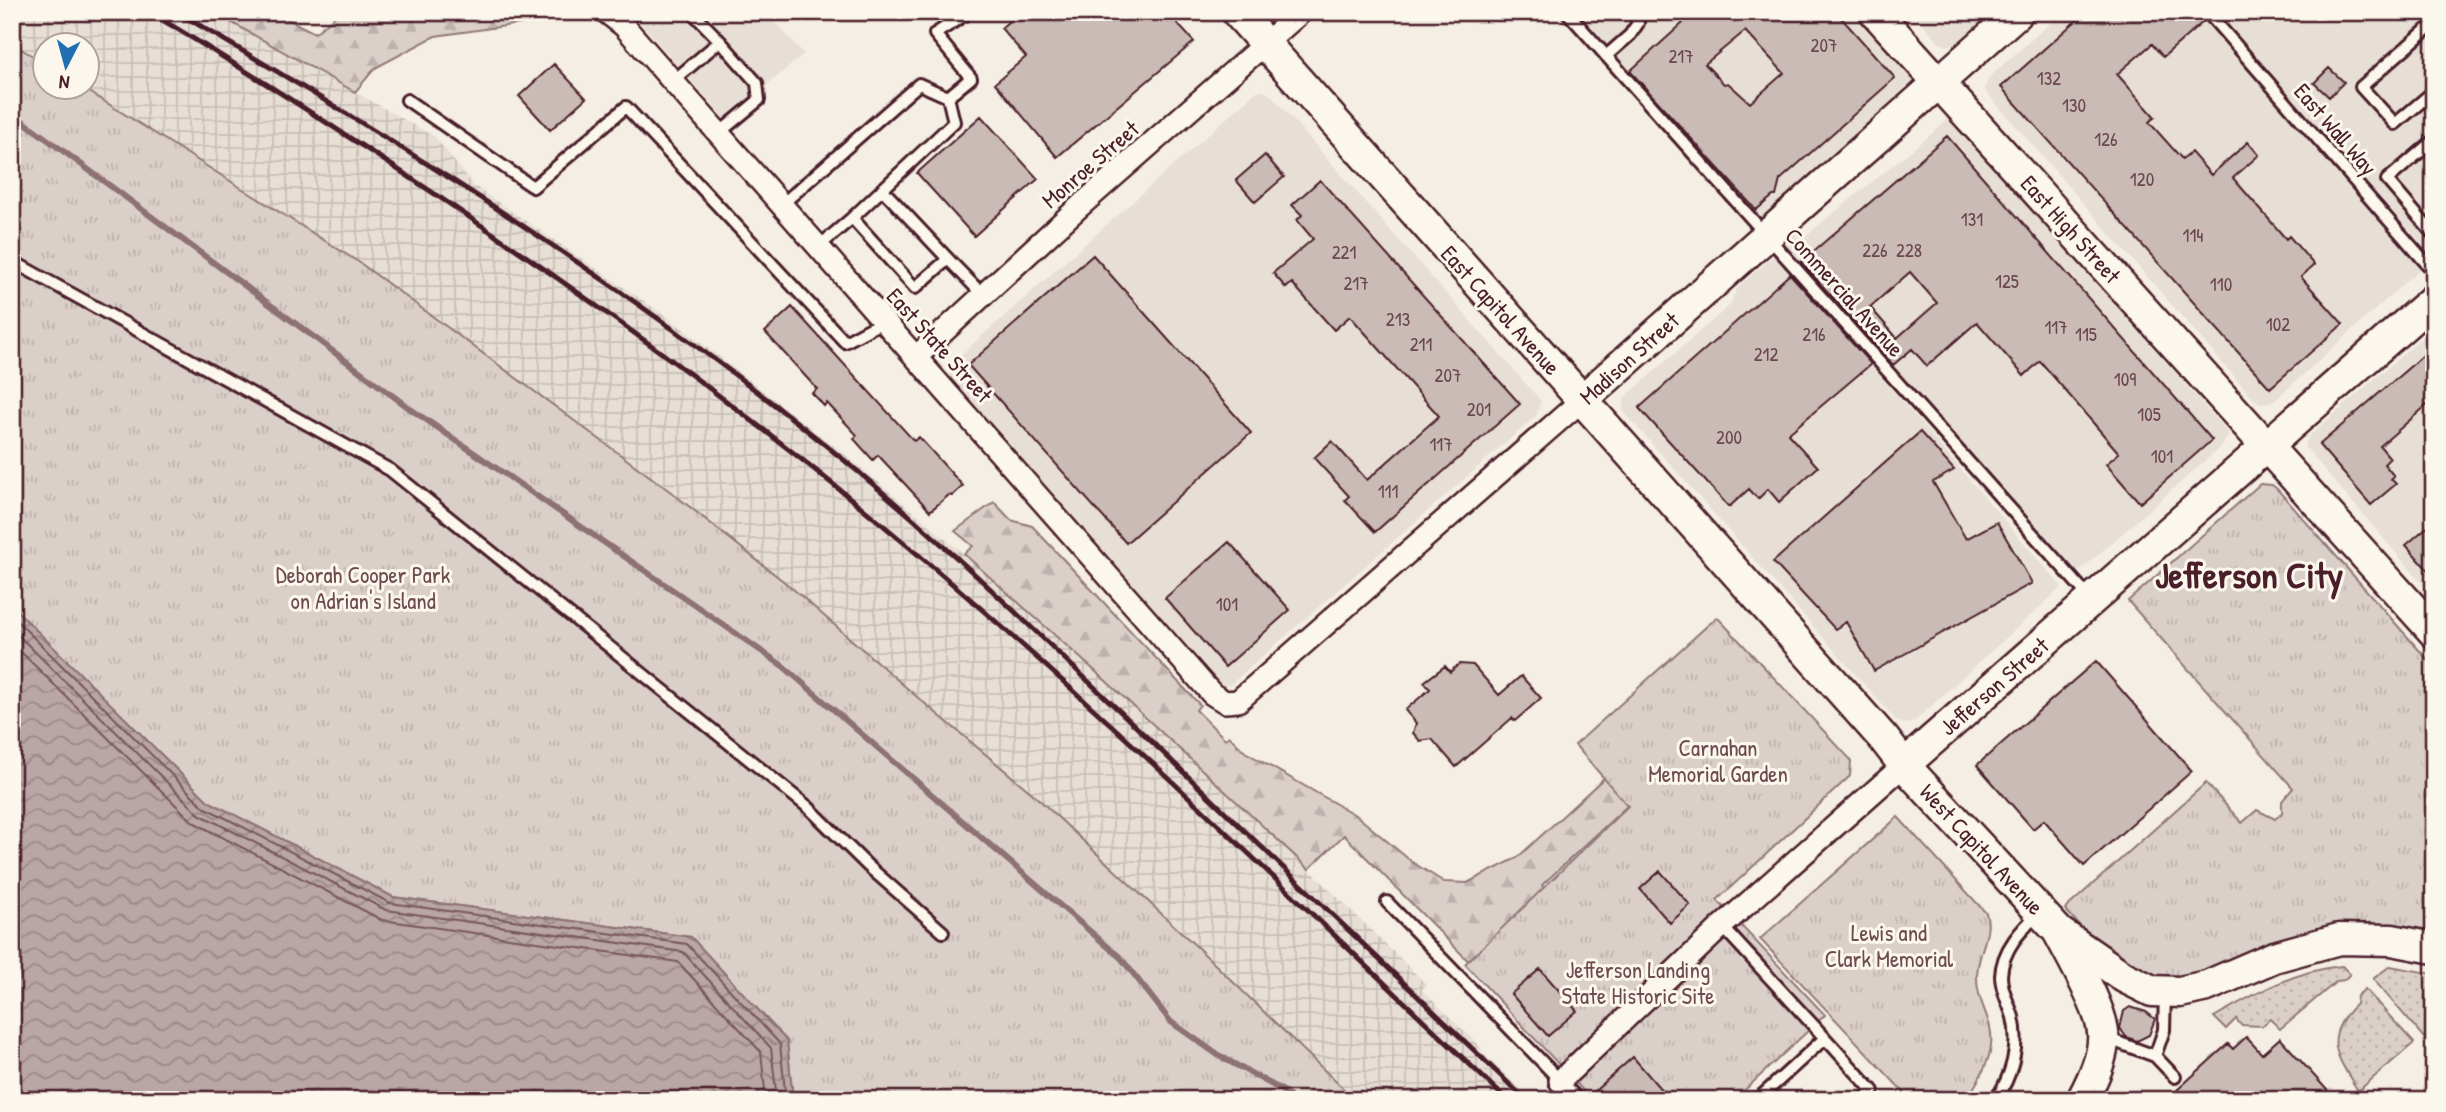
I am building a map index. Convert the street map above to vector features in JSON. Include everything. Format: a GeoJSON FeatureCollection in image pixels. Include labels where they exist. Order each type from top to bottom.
{"type":"FeatureCollection","features":[{"type":"Feature","properties":{"kind":"street","name":"East State Street"},"geometry":{"type":"LineString","coordinates":[[607,12],[624,26],[1212,694],[1225,702],[1238,701]]}},
{"type":"Feature","properties":{"kind":"street","name":"East Capitol Avenue"},"geometry":{"type":"LineString","coordinates":[[1237,12],[1884,738],[1904,765]]}},
{"type":"Feature","properties":{"kind":"street","name":"Monroe Street"},"geometry":{"type":"LineString","coordinates":[[916,357],[1080,206],[1301,12]]}},
{"type":"Feature","properties":{"kind":"street","name":"East High Street"},"geometry":{"type":"LineString","coordinates":[[1875,12],[2434,632]]}},
{"type":"Feature","properties":{"kind":"street","name":"Madison Street"},"geometry":{"type":"LineString","coordinates":[[1238,701],[1581,401],[2018,12]]}},
{"type":"Feature","properties":{"kind":"street","name":"Jefferson Street"},"geometry":{"type":"LineString","coordinates":[[1560,1081],[1722,926],[2434,299]]}},
{"type":"Feature","properties":{"kind":"street","name":"West Capitol Avenue"},"geometry":{"type":"LineString","coordinates":[[1904,765],[2050,922],[2124,977],[2159,991]]}},
{"type":"Feature","properties":{"kind":"street","name":"West Capitol Avenue"},"geometry":{"type":"LineString","coordinates":[[2050,922],[2099,1015],[2103,1034]]}},
{"type":"Feature","properties":{"kind":"street"},"geometry":{"type":"LineString","coordinates":[[2082,1100],[2090,1085],[2108,1014],[2120,999],[2130,994],[2207,986],[2274,957],[2339,939],[2392,940],[2434,948]]}},
{"type":"Feature","properties":{"kind":"lane"},"geometry":{"type":"LineString","coordinates":[[692,12],[757,83],[760,100],[718,134]]}},
{"type":"Feature","properties":{"kind":"lane"},"geometry":{"type":"LineString","coordinates":[[948,97],[971,78],[936,34],[970,12]]}},
{"type":"Feature","properties":{"kind":"lane","name":"Commercial Avenue"},"geometry":{"type":"LineString","coordinates":[[1567,12],[2092,600]]}},
{"type":"Feature","properties":{"kind":"lane"},"geometry":{"type":"LineString","coordinates":[[1606,56],[1630,35],[1638,23],[1635,12]]}},
{"type":"Feature","properties":{"kind":"lane","name":"East Wall Way"},"geometry":{"type":"LineString","coordinates":[[2207,12],[2434,272]]}},
{"type":"Feature","properties":{"kind":"lane"},"geometry":{"type":"LineString","coordinates":[[2434,23],[2361,87],[2395,124],[2434,91]]}},
{"type":"Feature","properties":{"kind":"lane"},"geometry":{"type":"LineString","coordinates":[[671,82],[720,41]]}},
{"type":"Feature","properties":{"kind":"lane"},"geometry":{"type":"LineString","coordinates":[[780,206],[919,84],[948,97]]}},
{"type":"Feature","properties":{"kind":"lane"},"geometry":{"type":"LineString","coordinates":[[817,248],[954,122],[948,97]]}},
{"type":"Feature","properties":{"kind":"lane"},"geometry":{"type":"LineString","coordinates":[[407,100],[533,187],[626,107],[845,342],[884,321]]}},
{"type":"Feature","properties":{"kind":"lane"},"geometry":{"type":"LineString","coordinates":[[2434,140],[2387,180],[2434,235]]}},
{"type":"Feature","properties":{"kind":"lane"},"geometry":{"type":"LineString","coordinates":[[883,189],[983,295]]}},
{"type":"Feature","properties":{"kind":"lane"},"geometry":{"type":"LineString","coordinates":[[852,218],[915,288],[948,259]]}},
{"type":"Feature","properties":{"kind":"lane"},"geometry":{"type":"LineString","coordinates":[[12,261],[390,470],[808,807],[868,866],[943,932]]}},
{"type":"Feature","properties":{"kind":"lane"},"geometry":{"type":"LineString","coordinates":[[1387,902],[1579,1100]]}},
{"type":"Feature","properties":{"kind":"lane"},"geometry":{"type":"LineString","coordinates":[[1995,1100],[2005,1086],[2014,1057],[2014,1020],[2003,986],[2006,955],[2016,938],[2050,922]]}},
{"type":"Feature","properties":{"kind":"lane"},"geometry":{"type":"LineString","coordinates":[[1722,926],[1873,1091],[1863,1100]]}},
{"type":"Feature","properties":{"kind":"lane"},"geometry":{"type":"LineString","coordinates":[[2155,1056],[2164,1030],[2159,991]]}},
{"type":"Feature","properties":{"kind":"lane"},"geometry":{"type":"LineString","coordinates":[[2103,1034],[2155,1056],[2175,1077]]}},
{"type":"Feature","properties":{"kind":"lane"},"geometry":{"type":"LineString","coordinates":[[1757,1100],[1825,1038]]}},
{"type":"Feature","properties":{"kind":"shaded area"},"geometry":{"type":"Polygon","coordinates":[[[12,12],[213,12],[435,137],[474,186],[669,318],[849,458],[964,554],[1309,869],[1426,984],[1422,990],[1482,1048],[1480,1051],[1532,1100],[1355,1100],[1033,794],[792,588],[671,492],[360,263],[102,100],[102,32],[32,32],[32,56],[12,44],[12,12]]]}},
{"type":"Feature","properties":{"kind":"shaded area"},"geometry":{"type":"Polygon","coordinates":[[[631,12],[766,12],[804,54],[725,120],[631,12]]]}},
{"type":"Feature","properties":{"kind":"shaded area"},"geometry":{"type":"Polygon","coordinates":[[[1571,12],[1856,12],[1914,76],[1914,82],[1760,224],[1704,157],[1571,12]]]}},
{"type":"Feature","properties":{"kind":"shaded area"},"geometry":{"type":"Polygon","coordinates":[[[1912,12],[1992,12],[1959,42],[1947,46],[1940,43],[1912,12]]]}},
{"type":"Feature","properties":{"kind":"shaded area"},"geometry":{"type":"Polygon","coordinates":[[[2063,12],[2196,12],[2422,267],[2273,402],[2260,403],[2253,398],[1986,92],[1989,77],[2063,12]]]}},
{"type":"Feature","properties":{"kind":"shaded area"},"geometry":{"type":"Polygon","coordinates":[[[2216,12],[2434,12],[2433,257],[2216,12]]]}},
{"type":"Feature","properties":{"kind":"shaded area"},"geometry":{"type":"Polygon","coordinates":[[[1257,91],[1272,96],[1541,401],[1536,416],[1230,685],[1224,686],[1216,682],[948,373],[956,359],[1257,91]]]}},
{"type":"Feature","properties":{"kind":"shaded area"},"geometry":{"type":"Polygon","coordinates":[[[1946,115],[1952,118],[2229,434],[2223,445],[2075,575],[1784,245],[1795,236],[1804,237],[1945,123],[1946,115]]]}},
{"type":"Feature","properties":{"kind":"shaded area"},"geometry":{"type":"Polygon","coordinates":[[[1775,254],[2062,587],[1913,722],[1905,724],[1896,720],[1623,411],[1624,398],[1730,305],[1737,288],[1775,254]]]}},
{"type":"Feature","properties":{"kind":"shaded area"},"geometry":{"type":"Polygon","coordinates":[[[2434,327],[2434,597],[2304,446],[2309,436],[2434,327]]]}},
{"type":"Feature","properties":{"kind":"green space"},"geometry":{"type":"Polygon","coordinates":[[[213,12],[273,12],[315,33],[340,12],[536,12],[541,21],[435,36],[375,68],[355,92],[213,12]]]}},
{"type":"Feature","properties":{"kind":"green space","name":"Deborah Cooper Park on Adrian's Island"},"geometry":{"type":"Polygon","coordinates":[[[12,44],[32,56],[32,102],[102,100],[360,263],[671,492],[792,588],[1033,794],[1355,1100],[793,1100],[787,1041],[691,937],[393,897],[208,801],[12,606],[12,44]]]}},
{"type":"Feature","properties":{"kind":"green space"},"geometry":{"type":"Polygon","coordinates":[[[2260,484],[2272,485],[2277,489],[2434,667],[2434,933],[2376,925],[2329,927],[2273,941],[2194,978],[2148,977],[2101,950],[2065,909],[2206,783],[2242,823],[2257,810],[2275,819],[2282,813],[2282,801],[2293,788],[2128,601],[2260,484]]]}},
{"type":"Feature","properties":{"kind":"green space"},"geometry":{"type":"Polygon","coordinates":[[[994,502],[1011,520],[1032,526],[1200,705],[1196,710],[1225,739],[1229,736],[1245,752],[1357,816],[1412,862],[1444,882],[1467,883],[1517,858],[1604,778],[1628,805],[1542,885],[1554,909],[1496,989],[1344,835],[1309,869],[964,554],[973,546],[955,531],[994,502]]]}},
{"type":"Feature","properties":{"kind":"green space"},"geometry":{"type":"Polygon","coordinates":[[[1717,617],[1851,760],[1850,776],[1717,900],[1825,1015],[1734,1100],[1592,1100],[1465,964],[1628,806],[1575,745],[1717,617]]]}},
{"type":"Feature","properties":{"kind":"green space","name":"Lewis and Clark Memorial"},"geometry":{"type":"Polygon","coordinates":[[[1898,817],[1986,913],[1988,921],[1979,959],[1977,986],[1990,1027],[1991,1045],[1985,1066],[1966,1100],[1911,1100],[1760,939],[1898,817]]]}},
{"type":"Feature","properties":{"kind":"green space"},"geometry":{"type":"Polygon","coordinates":[[[2342,966],[2350,974],[2344,980],[2337,981],[2280,1029],[2270,1019],[2262,1026],[2241,1025],[2236,1019],[2226,1029],[2214,1017],[2292,978],[2308,972],[2342,966]]]}},
{"type":"Feature","properties":{"kind":"green space"},"geometry":{"type":"Polygon","coordinates":[[[2390,966],[2434,974],[2434,1031],[2425,1039],[2373,979],[2390,966]]]}},
{"type":"Feature","properties":{"kind":"green space"},"geometry":{"type":"Polygon","coordinates":[[[2365,989],[2414,1043],[2358,1091],[2339,1057],[2336,1037],[2345,1016],[2356,1004],[2357,996],[2365,989]]]}},
{"type":"Feature","properties":{"kind":"water"},"geometry":{"type":"Polygon","coordinates":[[[12,606],[208,801],[393,897],[691,937],[787,1041],[793,1100],[12,1100],[12,606]]]}},
{"type":"Feature","properties":{"kind":"building"},"geometry":{"type":"Polygon","coordinates":[[[1019,12],[1179,12],[1177,23],[1194,42],[1057,157],[995,83],[1026,57],[1001,28],[1019,12]]]}},
{"type":"Feature","properties":{"kind":"building"},"geometry":{"type":"Polygon","coordinates":[[[1674,12],[1836,12],[1895,78],[1780,180],[1776,196],[1756,210],[1630,71],[1683,23],[1674,12]],[[1745,31],[1705,64],[1724,84],[1728,83],[1750,103],[1784,73],[1745,31]]]}},
{"type":"Feature","properties":{"kind":"building"},"geometry":{"type":"Polygon","coordinates":[[[2086,12],[2199,12],[2204,21],[2163,57],[2152,44],[2117,74],[2155,117],[2149,122],[2182,159],[2191,152],[2211,175],[2248,142],[2259,155],[2233,178],[2286,239],[2289,236],[2314,265],[2301,277],[2343,324],[2270,388],[2001,87],[2086,12]]]}},
{"type":"Feature","properties":{"kind":"building"},"geometry":{"type":"Polygon","coordinates":[[[554,64],[586,98],[550,130],[519,96],[554,64]]]}},
{"type":"Feature","properties":{"kind":"building"},"geometry":{"type":"Polygon","coordinates":[[[2329,68],[2344,82],[2329,97],[2314,83],[2329,68]]]}},
{"type":"Feature","properties":{"kind":"building"},"geometry":{"type":"Polygon","coordinates":[[[981,116],[1038,179],[974,236],[917,173],[981,116]]]}},
{"type":"Feature","properties":{"kind":"building"},"geometry":{"type":"Polygon","coordinates":[[[1947,136],[2212,440],[2140,503],[2106,464],[2119,453],[2040,361],[2024,376],[1977,322],[1927,366],[1912,349],[1893,365],[1801,262],[1947,136]],[[1910,272],[1870,307],[1897,338],[1937,303],[1910,272]]]}},
{"type":"Feature","properties":{"kind":"building"},"geometry":{"type":"Polygon","coordinates":[[[1265,155],[1284,177],[1255,202],[1236,180],[1265,155]]]}},
{"type":"Feature","properties":{"kind":"building"},"geometry":{"type":"Polygon","coordinates":[[[1320,180],[1520,404],[1375,532],[1345,500],[1349,496],[1314,458],[1332,441],[1367,480],[1439,416],[1350,316],[1334,330],[1292,283],[1286,288],[1273,273],[1313,239],[1297,220],[1302,215],[1292,205],[1320,180]]]}},
{"type":"Feature","properties":{"kind":"building"},"geometry":{"type":"Polygon","coordinates":[[[1093,255],[1251,433],[1126,543],[968,365],[1093,255]]]}},
{"type":"Feature","properties":{"kind":"building"},"geometry":{"type":"Polygon","coordinates":[[[1790,274],[1871,364],[1788,434],[1818,467],[1779,502],[1768,489],[1758,499],[1749,489],[1729,507],[1639,408],[1790,274]]]}},
{"type":"Feature","properties":{"kind":"building"},"geometry":{"type":"Polygon","coordinates":[[[792,307],[914,441],[919,437],[963,486],[952,496],[949,495],[930,511],[878,455],[873,460],[854,439],[857,435],[827,403],[824,406],[812,393],[817,389],[765,332],[792,307]]]}},
{"type":"Feature","properties":{"kind":"building"},"geometry":{"type":"Polygon","coordinates":[[[2434,346],[2434,399],[2380,446],[2390,458],[2384,464],[2394,476],[2391,479],[2396,484],[2371,505],[2319,445],[2434,346]]]}},
{"type":"Feature","properties":{"kind":"building"},"geometry":{"type":"Polygon","coordinates":[[[1920,432],[1954,470],[1933,482],[1966,539],[1997,522],[2032,583],[1874,671],[1846,622],[1835,629],[1773,562],[1920,432]]]}},
{"type":"Feature","properties":{"kind":"building"},"geometry":{"type":"Polygon","coordinates":[[[2434,521],[2434,577],[2406,545],[2434,521]]]}},
{"type":"Feature","properties":{"kind":"building"},"geometry":{"type":"Polygon","coordinates":[[[1229,542],[1290,610],[1225,667],[1165,598],[1229,542]]]}},
{"type":"Feature","properties":{"kind":"building"},"geometry":{"type":"Polygon","coordinates":[[[2096,661],[2192,771],[2084,866],[2044,820],[2033,829],[1977,765],[2096,661]]]}},
{"type":"Feature","properties":{"kind":"building"},"geometry":{"type":"Polygon","coordinates":[[[1459,664],[1473,665],[1499,695],[1521,676],[1541,698],[1515,721],[1512,718],[1456,767],[1432,739],[1420,741],[1413,733],[1416,723],[1405,710],[1430,689],[1424,682],[1445,666],[1450,672],[1459,664]]]}},
{"type":"Feature","properties":{"kind":"building"},"geometry":{"type":"Polygon","coordinates":[[[1660,871],[1690,905],[1670,923],[1640,889],[1660,871]]]}},
{"type":"Feature","properties":{"kind":"building"},"geometry":{"type":"Polygon","coordinates":[[[1540,969],[1577,1011],[1548,1036],[1511,994],[1540,969]]]}},
{"type":"Feature","properties":{"kind":"building"},"geometry":{"type":"Polygon","coordinates":[[[2130,1007],[2146,1012],[2155,1019],[2149,1035],[2137,1041],[2126,1037],[2120,1028],[2124,1011],[2130,1007]]]}},
{"type":"Feature","properties":{"kind":"building"},"geometry":{"type":"Polygon","coordinates":[[[2246,1037],[2262,1054],[2280,1038],[2336,1100],[2166,1100],[2228,1044],[2233,1049],[2246,1037]]]}},
{"type":"Feature","properties":{"kind":"building"},"geometry":{"type":"Polygon","coordinates":[[[1633,1057],[1670,1100],[1587,1100],[1587,1098],[1633,1057]]]}},
{"type":"Feature","properties":{"kind":"waterway"},"geometry":{"type":"LineString","coordinates":[[12,113],[412,410],[783,666],[1121,958],[1171,1022],[1218,1055],[1285,1092],[1293,1100]]}},
{"type":"Feature","properties":{"kind":"railway"},"geometry":{"type":"LineString","coordinates":[[149,12],[309,111],[522,253],[688,372],[850,498],[980,608],[1133,745],[1507,1100]]}},
{"type":"Feature","properties":{"kind":"railway"},"geometry":{"type":"LineString","coordinates":[[177,12],[349,115],[519,223],[685,337],[844,460],[953,554],[1526,1100]]}},
{"type":"Feature","properties":{"kind":"district","name":"Jefferson City"},"geometry":{"type":"Point","coordinates":[2249,574]}},
{"type":"Feature","properties":{"kind":"park label","name":"Carnahan Memorial Garden"},"geometry":{"type":"Point","coordinates":[1718,760]}},
{"type":"Feature","properties":{"kind":"park label","name":"Jefferson Landing State Historic Site"},"geometry":{"type":"Point","coordinates":[1638,982]}}]}
